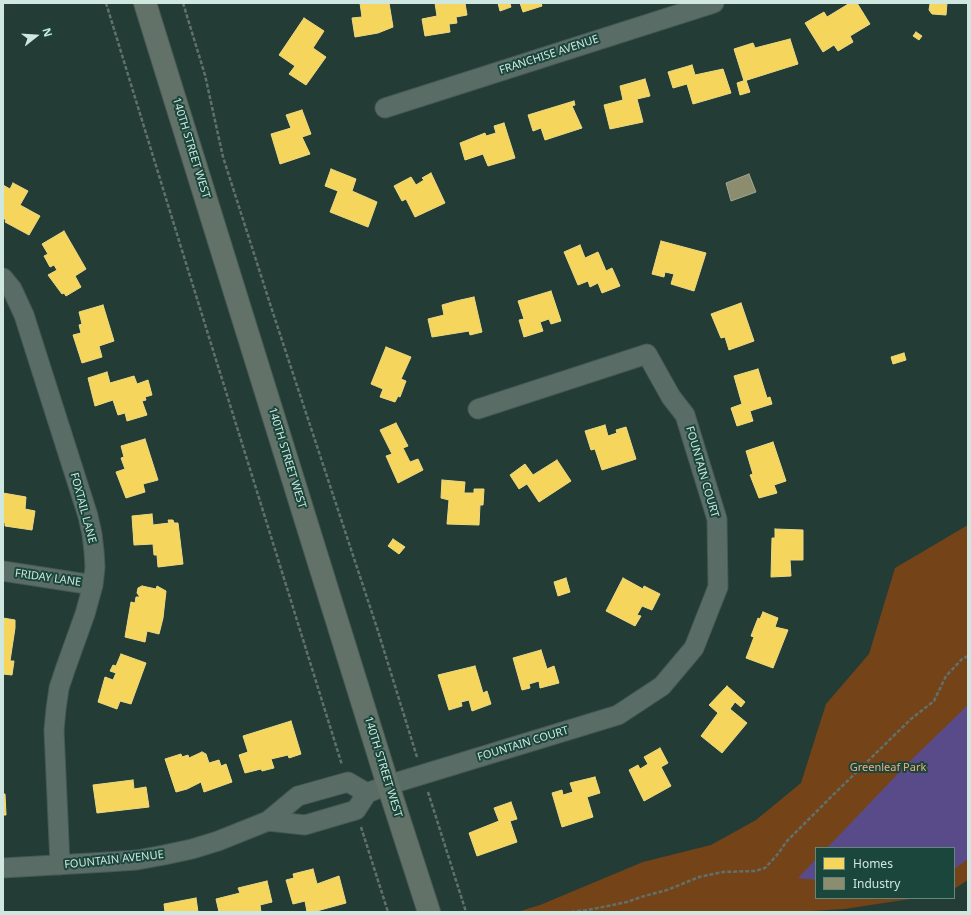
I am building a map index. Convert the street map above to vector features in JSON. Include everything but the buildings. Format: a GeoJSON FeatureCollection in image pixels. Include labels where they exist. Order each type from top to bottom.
{"type":"FeatureCollection","features":[{"type":"Feature","properties":{"kind":"street","name":"140TH STREET WEST"},"geometry":{"type":"LineString","coordinates":[[145,3],[388,785],[429,912]]}},
{"type":"Feature","properties":{"kind":"street","name":"FRANCHISE AVENUE"},"geometry":{"type":"LineString","coordinates":[[385,108],[714,3]]}},
{"type":"Feature","properties":{"kind":"street","name":"FOXTAIL LANE"},"geometry":{"type":"LineString","coordinates":[[3,278],[12,289],[24,316],[88,516],[94,551],[95,567],[93,585],[85,614],[59,688],[56,709],[54,730],[60,865]]}},
{"type":"Feature","properties":{"kind":"street","name":"FOUNTAIN COURT"},"geometry":{"type":"LineString","coordinates":[[388,785],[618,716],[662,686],[694,648],[718,587],[717,519],[685,415],[671,397],[647,354],[478,409]]}},
{"type":"Feature","properties":{"kind":"street","name":"FRIDAY LANE"},"geometry":{"type":"LineString","coordinates":[[3,572],[93,585]]}},
{"type":"Feature","properties":{"kind":"street"},"geometry":{"type":"LineString","coordinates":[[348,782],[367,793],[388,785]]}},
{"type":"Feature","properties":{"kind":"street","name":"FOUNTAIN AVENUE"},"geometry":{"type":"LineString","coordinates":[[3,868],[136,860],[164,856],[218,841],[268,821],[298,796],[348,782]]}},
{"type":"Feature","properties":{"kind":"street","name":"FOUNTAIN AVENUE"},"geometry":{"type":"LineString","coordinates":[[268,821],[304,825],[312,823],[356,810],[367,793]]}},
{"type":"Feature","properties":{"kind":"path"},"geometry":{"type":"LineString","coordinates":[[106,3],[348,782]]}},
{"type":"Feature","properties":{"kind":"path"},"geometry":{"type":"LineString","coordinates":[[183,3],[205,75],[223,157],[377,628],[466,912]]}},
{"type":"Feature","properties":{"kind":"path"},"geometry":{"type":"LineString","coordinates":[[571,912],[627,902],[667,890],[699,877],[724,872],[755,871],[765,868],[787,841],[832,796],[911,720],[934,701],[946,676],[968,656]]}},
{"type":"Feature","properties":{"kind":"path"},"geometry":{"type":"LineString","coordinates":[[361,827],[388,912]]}},
{"type":"Feature","properties":{"kind":"green space","name":"Greenleaf Park"},"geometry":{"type":"Polygon","coordinates":[[[968,525],[968,880],[955,888],[955,847],[815,847],[815,899],[910,899],[844,909],[795,912],[517,912],[540,905],[643,862],[711,845],[756,820],[801,783],[826,704],[869,654],[895,568],[968,525]]]}},
{"type":"Feature","properties":{"kind":"shaded area"},"geometry":{"type":"Polygon","coordinates":[[[968,705],[968,859],[955,868],[955,847],[828,847],[910,761],[968,705]]]}},
{"type":"Feature","properties":{"kind":"shaded area"},"geometry":{"type":"Polygon","coordinates":[[[815,860],[815,880],[798,878],[815,860]]]}}]}
